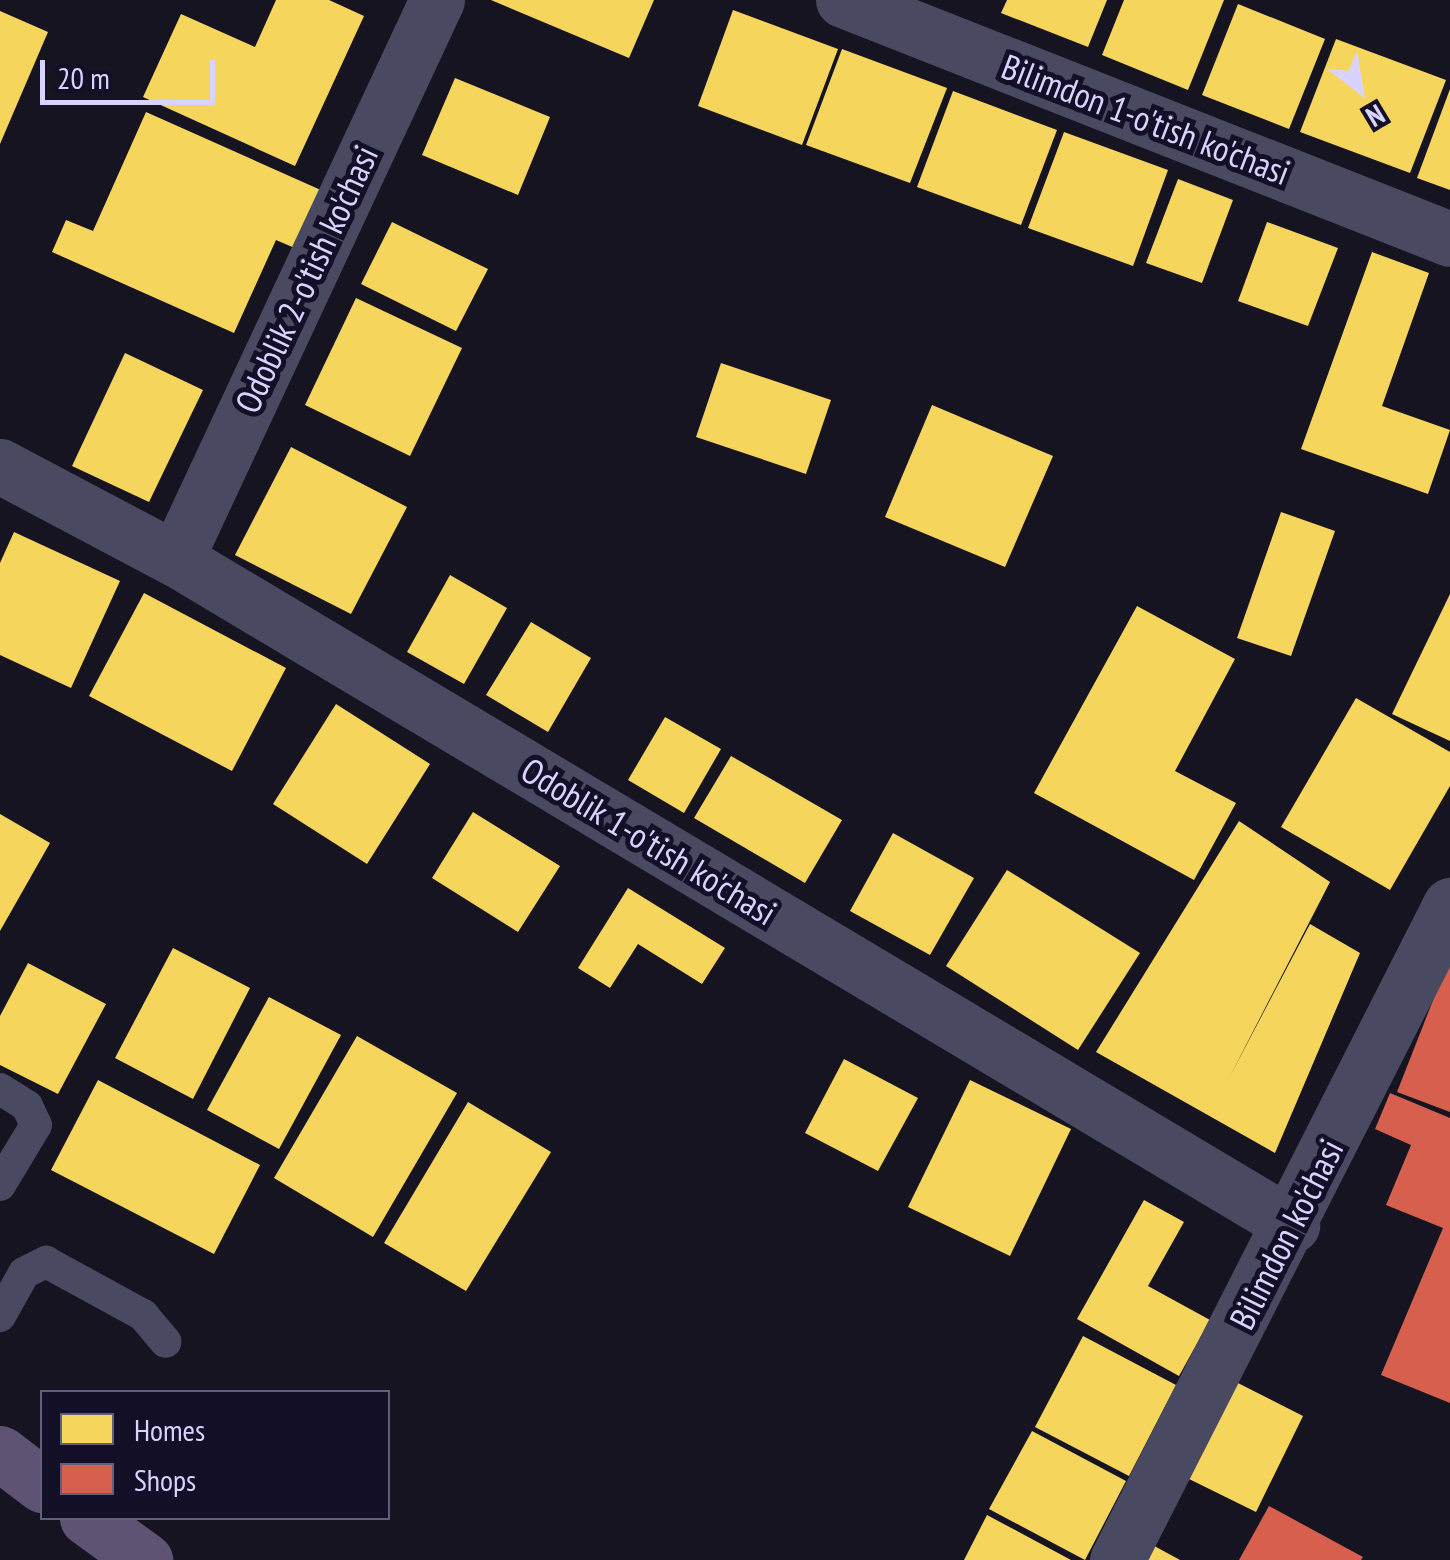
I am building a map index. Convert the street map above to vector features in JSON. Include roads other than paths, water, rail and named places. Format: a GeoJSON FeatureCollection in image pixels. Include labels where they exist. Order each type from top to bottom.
{"type":"FeatureCollection","features":[{"type":"Feature","properties":{"kind":"main road"},"geometry":{"type":"LineString","coordinates":[[0,1454],[40,1483]]}},
{"type":"Feature","properties":{"kind":"main road"},"geometry":{"type":"LineString","coordinates":[[91,1520],[145,1560]]}},
{"type":"Feature","properties":{"kind":"street","name":"Odoblik 2-o'tish ko'chasi"},"geometry":{"type":"LineString","coordinates":[[176,559],[436,0]]}},
{"type":"Feature","properties":{"kind":"street","name":"Bilimdon 1-o'tish ko'chasi"},"geometry":{"type":"LineString","coordinates":[[842,0],[1450,239]]}},
{"type":"Feature","properties":{"kind":"street","name":"Odoblik 1-o'tish ko'chasi"},"geometry":{"type":"LineString","coordinates":[[0,466],[176,559],[1292,1225]]}},
{"type":"Feature","properties":{"kind":"street","name":"Bilimdon ko'chasi"},"geometry":{"type":"LineString","coordinates":[[1117,1560],[1292,1225],[1450,905]]}},
{"type":"Feature","properties":{"kind":"lane"},"geometry":{"type":"LineString","coordinates":[[0,1089],[27,1106],[36,1125],[0,1184]]}},
{"type":"Feature","properties":{"kind":"lane"},"geometry":{"type":"LineString","coordinates":[[0,1316],[24,1273],[46,1262],[143,1315],[166,1342]]}}]}
